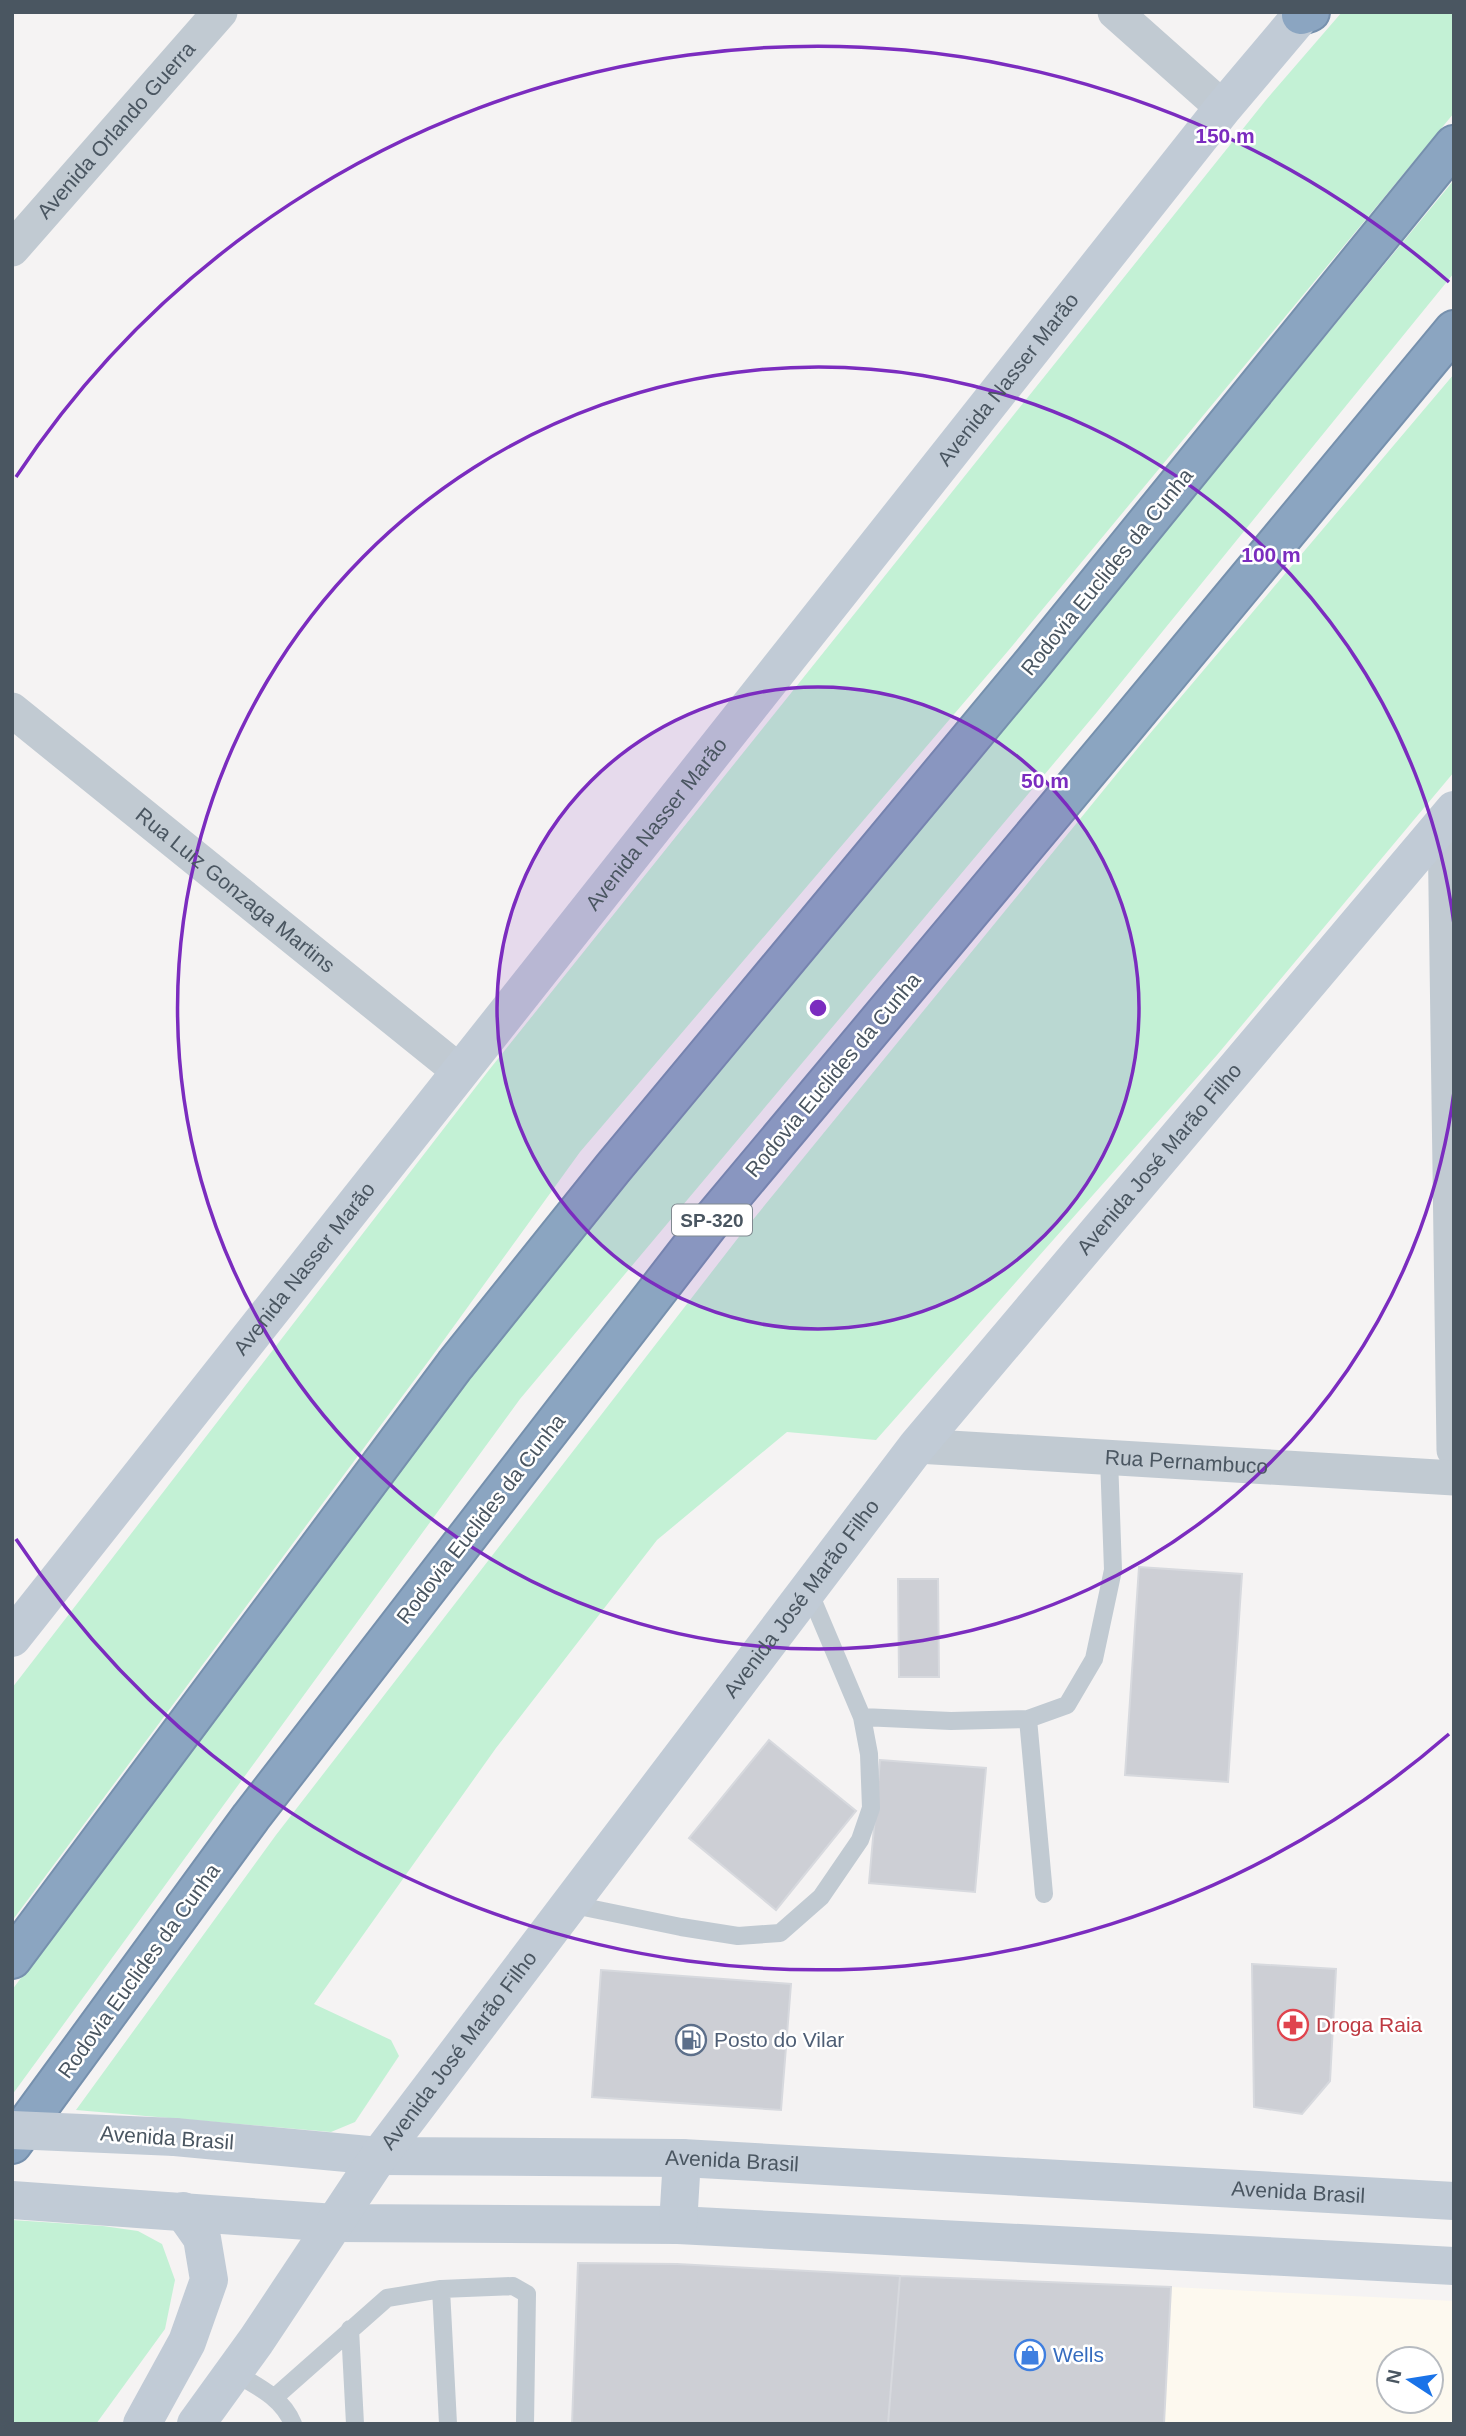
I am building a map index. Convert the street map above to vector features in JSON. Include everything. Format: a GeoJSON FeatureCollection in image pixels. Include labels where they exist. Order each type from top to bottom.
{"type":"FeatureCollection","features":[{"type":"Feature","properties":{"kind":"highway","name":"Rodovia Euclides da Cunha"},"geometry":{"type":"LineString","coordinates":[[12,1959],[454,1365],[613,1167],[1028,669],[1454,145]]}},
{"type":"Feature","properties":{"kind":"highway","name":"Rodovia Euclides da Cunha"},"geometry":{"type":"LineString","coordinates":[[12,2144],[251,1818],[712,1220],[1454,330]]}},
{"type":"Feature","properties":{"kind":"main road","name":"Avenida Nasser Marão"},"geometry":{"type":"LineString","coordinates":[[12,1638],[1223,108],[1305,13]]}},
{"type":"Feature","properties":{"kind":"main road","name":"Avenida José Marão Filho"},"geometry":{"type":"LineString","coordinates":[[196,2424],[379,2156],[917,1446],[1450,815]]}},
{"type":"Feature","properties":{"kind":"main road","name":"Avenida Brasil"},"geometry":{"type":"LineString","coordinates":[[12,2130],[175,2137],[379,2156],[682,2158],[1454,2202]]}},
{"type":"Feature","properties":{"kind":"main road"},"geometry":{"type":"LineString","coordinates":[[678,2225],[682,2158]]}},
{"type":"Feature","properties":{"kind":"main road"},"geometry":{"type":"LineString","coordinates":[[12,2200],[335,2223],[678,2225],[1454,2266]]}},
{"type":"Feature","properties":{"kind":"main road"},"geometry":{"type":"LineString","coordinates":[[142,2424],[187,2343],[209,2280],[202,2238],[172,2211]]}},
{"type":"Feature","properties":{"kind":"street","name":"Avenida Orlando Guerra"},"geometry":{"type":"LineString","coordinates":[[12,249],[220,12]]}},
{"type":"Feature","properties":{"kind":"street"},"geometry":{"type":"LineString","coordinates":[[1115,12],[1223,108]]}},
{"type":"Feature","properties":{"kind":"street","name":"Rua Luiz Gonzaga Martins"},"geometry":{"type":"LineString","coordinates":[[12,710],[459,1071]]}},
{"type":"Feature","properties":{"kind":"street"},"geometry":{"type":"LineString","coordinates":[[1450,815],[1454,1450]]}},
{"type":"Feature","properties":{"kind":"street","name":"Rua Pernambuco"},"geometry":{"type":"LineString","coordinates":[[917,1446],[1454,1478]]}},
{"type":"Feature","properties":{"kind":"lane"},"geometry":{"type":"LineString","coordinates":[[862,1717],[951,1721],[1028,1719],[1067,1706],[1094,1659],[1113,1570],[1109,1458]]}},
{"type":"Feature","properties":{"kind":"lane"},"geometry":{"type":"LineString","coordinates":[[569,1904],[738,1936],[780,1933],[821,1897],[860,1840],[871,1808],[869,1755],[862,1717],[808,1590]]}},
{"type":"Feature","properties":{"kind":"lane"},"geometry":{"type":"LineString","coordinates":[[1028,1719],[1044,1894]]}},
{"type":"Feature","properties":{"kind":"lane"},"geometry":{"type":"LineString","coordinates":[[275,2397],[387,2298],[441,2289],[513,2286],[527,2294],[525,2424]]}},
{"type":"Feature","properties":{"kind":"lane"},"geometry":{"type":"LineString","coordinates":[[441,2289],[448,2424]]}},
{"type":"Feature","properties":{"kind":"lane"},"geometry":{"type":"LineString","coordinates":[[350,2329],[355,2424]]}},
{"type":"Feature","properties":{"kind":"lane"},"geometry":{"type":"LineString","coordinates":[[233,2372],[275,2397],[287,2410],[293,2424]]}},
{"type":"Feature","properties":{"kind":"shaded area"},"geometry":{"type":"Polygon","coordinates":[[[1171,2287],[1454,2301],[1454,2424],[1164,2424],[1171,2287]]]}},
{"type":"Feature","properties":{"kind":"green space"},"geometry":{"type":"Polygon","coordinates":[[[1342,12],[1454,12],[1454,113],[1008,651],[580,1152],[433,1355],[12,1921],[12,1688],[489,1070],[1266,100],[1342,12]]]}},
{"type":"Feature","properties":{"kind":"green space"},"geometry":{"type":"Polygon","coordinates":[[[1454,180],[1454,273],[1097,712],[520,1399],[12,2095],[12,1990],[468,1375],[624,1182],[1454,180]]]}},
{"type":"Feature","properties":{"kind":"green space"},"geometry":{"type":"Polygon","coordinates":[[[1454,374],[1454,772],[1217,1055],[876,1440],[787,1432],[657,1540],[496,1748],[314,2004],[391,2040],[399,2056],[355,2122],[331,2132],[76,2110],[276,1835],[738,1238],[1142,743],[1454,374]]]}},
{"type":"Feature","properties":{"kind":"green space"},"geometry":{"type":"Polygon","coordinates":[[[12,2220],[138,2231],[162,2244],[175,2280],[165,2329],[96,2424],[12,2424],[12,2220]]]}},
{"type":"Feature","properties":{"kind":"building"},"geometry":{"type":"Polygon","coordinates":[[[1139,1567],[1242,1574],[1228,1782],[1125,1775],[1139,1567]]]}},
{"type":"Feature","properties":{"kind":"building"},"geometry":{"type":"Polygon","coordinates":[[[898,1579],[938,1579],[939,1677],[899,1677],[898,1579]]]}},
{"type":"Feature","properties":{"kind":"building"},"geometry":{"type":"Polygon","coordinates":[[[769,1740],[856,1811],[776,1910],[689,1838],[769,1740]]]}},
{"type":"Feature","properties":{"kind":"building"},"geometry":{"type":"Polygon","coordinates":[[[880,1760],[986,1768],[975,1892],[869,1883],[880,1760]]]}},
{"type":"Feature","properties":{"kind":"building","name":"Droga Raia"},"geometry":{"type":"Polygon","coordinates":[[[1252,1964],[1336,1969],[1330,2081],[1302,2114],[1254,2107],[1252,1964]]]}},
{"type":"Feature","properties":{"kind":"building","name":"Posto do Vilar"},"geometry":{"type":"Polygon","coordinates":[[[601,1970],[791,1984],[781,2110],[592,2097],[601,1970]]]}},
{"type":"Feature","properties":{"kind":"building"},"geometry":{"type":"Polygon","coordinates":[[[578,2263],[677,2264],[900,2276],[888,2424],[572,2424],[578,2263]]]}},
{"type":"Feature","properties":{"kind":"building","name":"Wells"},"geometry":{"type":"Polygon","coordinates":[[[900,2276],[1171,2287],[1164,2424],[888,2424],[900,2276]]]}},
{"type":"Feature","properties":{"kind":"place","name":"Droga Raia"},"geometry":{"type":"Point","coordinates":[1293,2025]}},
{"type":"Feature","properties":{"kind":"place","name":"Posto do Vilar"},"geometry":{"type":"Point","coordinates":[691,2040]}},
{"type":"Feature","properties":{"kind":"place","name":"Wells"},"geometry":{"type":"Point","coordinates":[1030,2355]}}]}
